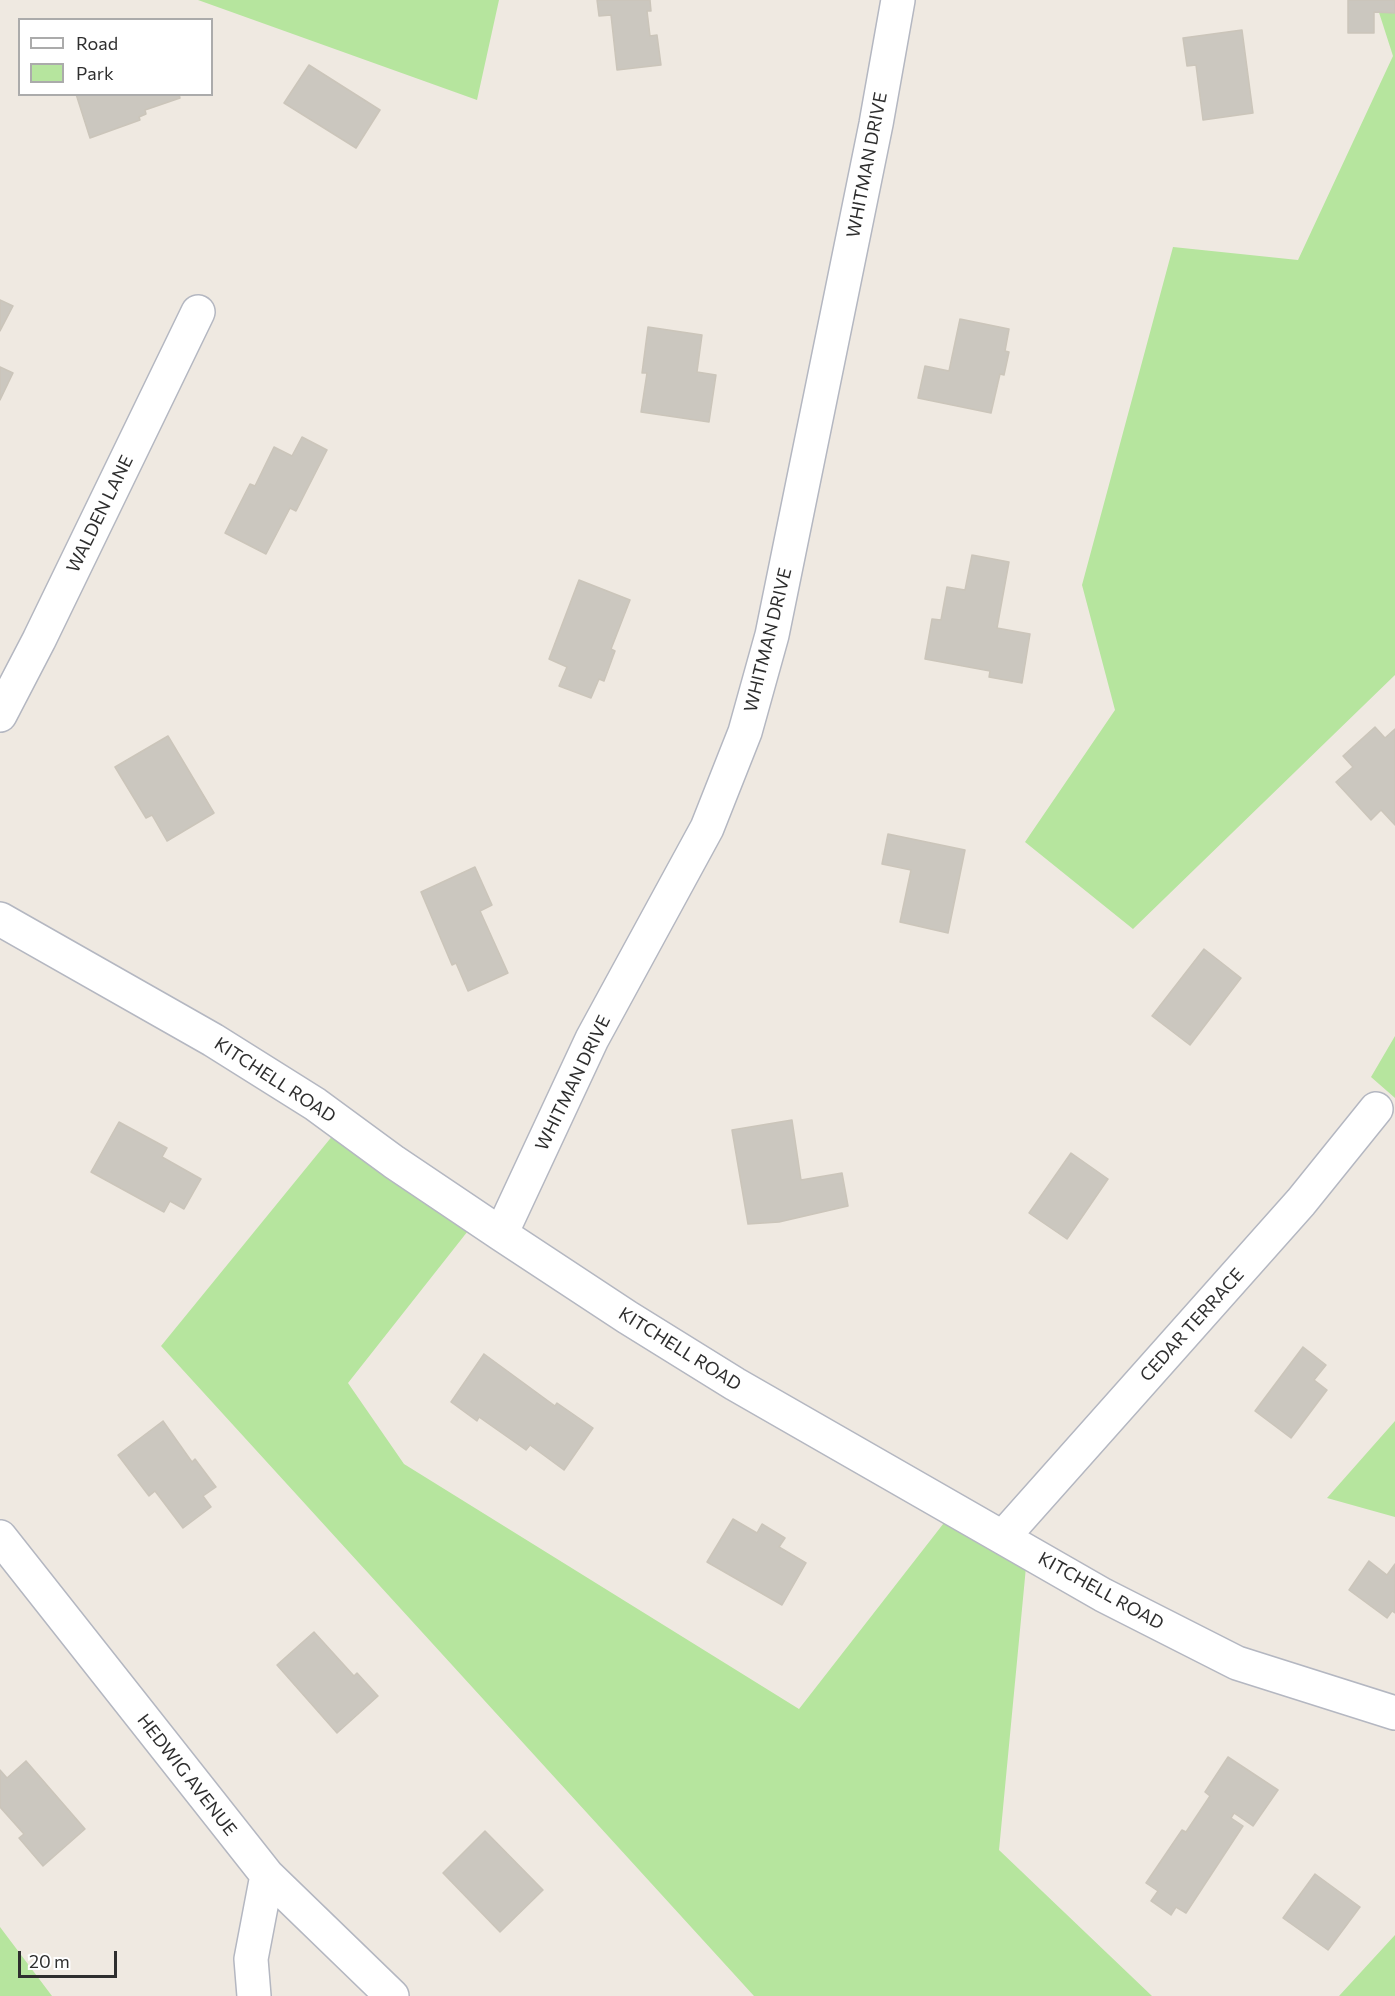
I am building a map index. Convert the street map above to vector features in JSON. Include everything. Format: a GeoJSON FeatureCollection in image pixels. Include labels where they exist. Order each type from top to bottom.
{"type":"FeatureCollection","features":[{"type":"Feature","properties":{"kind":"street","name":"WHITMAN DRIVE"},"geometry":{"type":"LineString","coordinates":[[501,1234],[592,1039],[707,828],[745,732],[772,635],[876,124],[898,0]]}},
{"type":"Feature","properties":{"kind":"street","name":"WALDEN LANE"},"geometry":{"type":"LineString","coordinates":[[0,715],[39,640],[198,312]]}},
{"type":"Feature","properties":{"kind":"street","name":"KITCHELL ROAD"},"geometry":{"type":"LineString","coordinates":[[0,919],[213,1040],[278,1080],[501,1234],[627,1317],[735,1384],[1103,1595],[1238,1663],[1395,1713]]}},
{"type":"Feature","properties":{"kind":"street","name":"CEDAR TERRACE"},"geometry":{"type":"LineString","coordinates":[[1004,1537],[1301,1202],[1376,1109]]}},
{"type":"Feature","properties":{"kind":"street","name":"HEDWIG AVENUE"},"geometry":{"type":"LineString","coordinates":[[3,1546],[267,1875],[392,1996]]}},
{"type":"Feature","properties":{"kind":"street"},"geometry":{"type":"LineString","coordinates":[[255,1996],[251,1959],[267,1875]]}},
{"type":"Feature","properties":{"kind":"green space"},"geometry":{"type":"Polygon","coordinates":[[[198,0],[499,0],[477,100],[198,0]]]}},
{"type":"Feature","properties":{"kind":"green space"},"geometry":{"type":"Polygon","coordinates":[[[1375,0],[1395,0],[1395,675],[1133,929],[1025,842],[1115,710],[1082,585],[1173,247],[1298,260],[1393,56],[1375,0]]]}},
{"type":"Feature","properties":{"kind":"green space"},"geometry":{"type":"Polygon","coordinates":[[[1395,1036],[1395,1098],[1371,1077],[1395,1036]]]}},
{"type":"Feature","properties":{"kind":"green space"},"geometry":{"type":"Polygon","coordinates":[[[338,1129],[475,1222],[348,1383],[404,1464],[799,1709],[947,1519],[1026,1567],[999,1850],[1152,1996],[754,1996],[161,1346],[338,1129]]]}},
{"type":"Feature","properties":{"kind":"green space"},"geometry":{"type":"Polygon","coordinates":[[[1395,1421],[1395,1517],[1327,1498],[1395,1421]]]}},
{"type":"Feature","properties":{"kind":"green space"},"geometry":{"type":"Polygon","coordinates":[[[0,1927],[52,1996],[0,1996],[0,1927]]]}},
{"type":"Feature","properties":{"kind":"green space"},"geometry":{"type":"Polygon","coordinates":[[[1395,1935],[1395,1996],[1339,1996],[1395,1935]]]}},
{"type":"Feature","properties":{"kind":"building"},"geometry":{"type":"Polygon","coordinates":[[[597,0],[650,0],[651,11],[647,11],[650,36],[657,35],[661,65],[617,70],[611,15],[599,16],[597,0]]]}},
{"type":"Feature","properties":{"kind":"building"},"geometry":{"type":"Polygon","coordinates":[[[1348,0],[1395,0],[1395,13],[1374,12],[1374,33],[1348,33],[1348,0]]]}},
{"type":"Feature","properties":{"kind":"building"},"geometry":{"type":"Polygon","coordinates":[[[1242,30],[1253,113],[1203,120],[1196,65],[1187,66],[1183,38],[1242,30]]]}},
{"type":"Feature","properties":{"kind":"building"},"geometry":{"type":"Polygon","coordinates":[[[309,65],[380,110],[356,148],[284,103],[309,65]]]}},
{"type":"Feature","properties":{"kind":"building"},"geometry":{"type":"Polygon","coordinates":[[[77,96],[180,96],[180,98],[145,110],[146,114],[139,117],[140,120],[90,138],[77,96]]]}},
{"type":"Feature","properties":{"kind":"building"},"geometry":{"type":"Polygon","coordinates":[[[0,300],[13,306],[0,331],[0,300]]]}},
{"type":"Feature","properties":{"kind":"building"},"geometry":{"type":"Polygon","coordinates":[[[960,319],[1009,329],[1005,351],[1009,352],[1004,375],[1000,374],[991,413],[918,398],[925,366],[949,371],[960,319]]]}},
{"type":"Feature","properties":{"kind":"building"},"geometry":{"type":"Polygon","coordinates":[[[648,327],[702,335],[697,372],[716,375],[709,422],[641,412],[647,373],[642,373],[648,327]]]}},
{"type":"Feature","properties":{"kind":"building"},"geometry":{"type":"Polygon","coordinates":[[[0,367],[13,373],[0,400],[0,367]]]}},
{"type":"Feature","properties":{"kind":"building"},"geometry":{"type":"Polygon","coordinates":[[[302,437],[327,450],[296,511],[290,508],[266,554],[225,533],[250,484],[255,486],[274,447],[292,456],[302,437]]]}},
{"type":"Feature","properties":{"kind":"building"},"geometry":{"type":"Polygon","coordinates":[[[972,555],[1009,562],[997,628],[1030,634],[1022,683],[989,677],[990,671],[925,659],[932,619],[941,620],[947,587],[965,590],[972,555]]]}},
{"type":"Feature","properties":{"kind":"building"},"geometry":{"type":"Polygon","coordinates":[[[579,580],[630,600],[611,649],[615,651],[604,681],[599,679],[591,698],[559,686],[567,667],[549,659],[579,580]]]}},
{"type":"Feature","properties":{"kind":"building"},"geometry":{"type":"Polygon","coordinates":[[[1375,727],[1385,738],[1395,729],[1395,825],[1381,810],[1371,820],[1336,782],[1353,767],[1343,756],[1375,727]]]}},
{"type":"Feature","properties":{"kind":"building"},"geometry":{"type":"Polygon","coordinates":[[[168,736],[214,813],[167,841],[152,815],[146,818],[115,767],[168,736]]]}},
{"type":"Feature","properties":{"kind":"building"},"geometry":{"type":"Polygon","coordinates":[[[888,834],[965,850],[948,933],[900,922],[911,870],[882,864],[888,834]]]}},
{"type":"Feature","properties":{"kind":"building"},"geometry":{"type":"Polygon","coordinates":[[[475,867],[492,905],[480,911],[508,973],[468,991],[456,963],[452,965],[421,892],[475,867]]]}},
{"type":"Feature","properties":{"kind":"building"},"geometry":{"type":"Polygon","coordinates":[[[1204,949],[1241,978],[1190,1045],[1152,1016],[1204,949]]]}},
{"type":"Feature","properties":{"kind":"building"},"geometry":{"type":"Polygon","coordinates":[[[792,1120],[801,1180],[842,1173],[848,1206],[779,1222],[748,1224],[732,1130],[792,1120]]]}},
{"type":"Feature","properties":{"kind":"building"},"geometry":{"type":"Polygon","coordinates":[[[119,1122],[167,1148],[162,1157],[201,1179],[184,1209],[170,1201],[164,1212],[91,1172],[119,1122]]]}},
{"type":"Feature","properties":{"kind":"building"},"geometry":{"type":"Polygon","coordinates":[[[1071,1153],[1108,1179],[1067,1239],[1029,1213],[1071,1153]]]}},
{"type":"Feature","properties":{"kind":"building"},"geometry":{"type":"Polygon","coordinates":[[[1303,1347],[1326,1365],[1314,1380],[1327,1390],[1291,1438],[1255,1411],[1303,1347]]]}},
{"type":"Feature","properties":{"kind":"building"},"geometry":{"type":"Polygon","coordinates":[[[484,1354],[555,1406],[557,1403],[593,1428],[564,1470],[530,1445],[526,1450],[479,1417],[477,1421],[451,1402],[484,1354]]]}},
{"type":"Feature","properties":{"kind":"building"},"geometry":{"type":"Polygon","coordinates":[[[163,1421],[192,1462],[195,1459],[216,1487],[203,1496],[211,1507],[183,1528],[155,1491],[149,1496],[118,1455],[163,1421]]]}},
{"type":"Feature","properties":{"kind":"building"},"geometry":{"type":"Polygon","coordinates":[[[733,1519],[757,1533],[762,1524],[785,1538],[779,1547],[806,1563],[782,1605],[707,1562],[733,1519]]]}},
{"type":"Feature","properties":{"kind":"building"},"geometry":{"type":"Polygon","coordinates":[[[1369,1561],[1387,1575],[1395,1564],[1395,1613],[1392,1611],[1387,1618],[1349,1590],[1369,1561]]]}},
{"type":"Feature","properties":{"kind":"building"},"geometry":{"type":"Polygon","coordinates":[[[314,1632],[354,1676],[357,1673],[378,1696],[337,1733],[277,1665],[314,1632]]]}},
{"type":"Feature","properties":{"kind":"building"},"geometry":{"type":"Polygon","coordinates":[[[1228,1757],[1278,1790],[1253,1826],[1234,1813],[1231,1818],[1243,1826],[1186,1913],[1176,1907],[1171,1915],[1151,1901],[1158,1891],[1146,1883],[1182,1830],[1186,1832],[1210,1796],[1205,1792],[1228,1757]]]}},
{"type":"Feature","properties":{"kind":"building"},"geometry":{"type":"Polygon","coordinates":[[[26,1761],[85,1829],[43,1866],[19,1838],[24,1834],[0,1807],[0,1770],[7,1778],[26,1761]]]}},
{"type":"Feature","properties":{"kind":"building"},"geometry":{"type":"Polygon","coordinates":[[[485,1831],[543,1890],[500,1932],[443,1873],[485,1831]]]}},
{"type":"Feature","properties":{"kind":"building"},"geometry":{"type":"Polygon","coordinates":[[[1315,1874],[1360,1907],[1328,1950],[1283,1918],[1315,1874]]]}}]}
